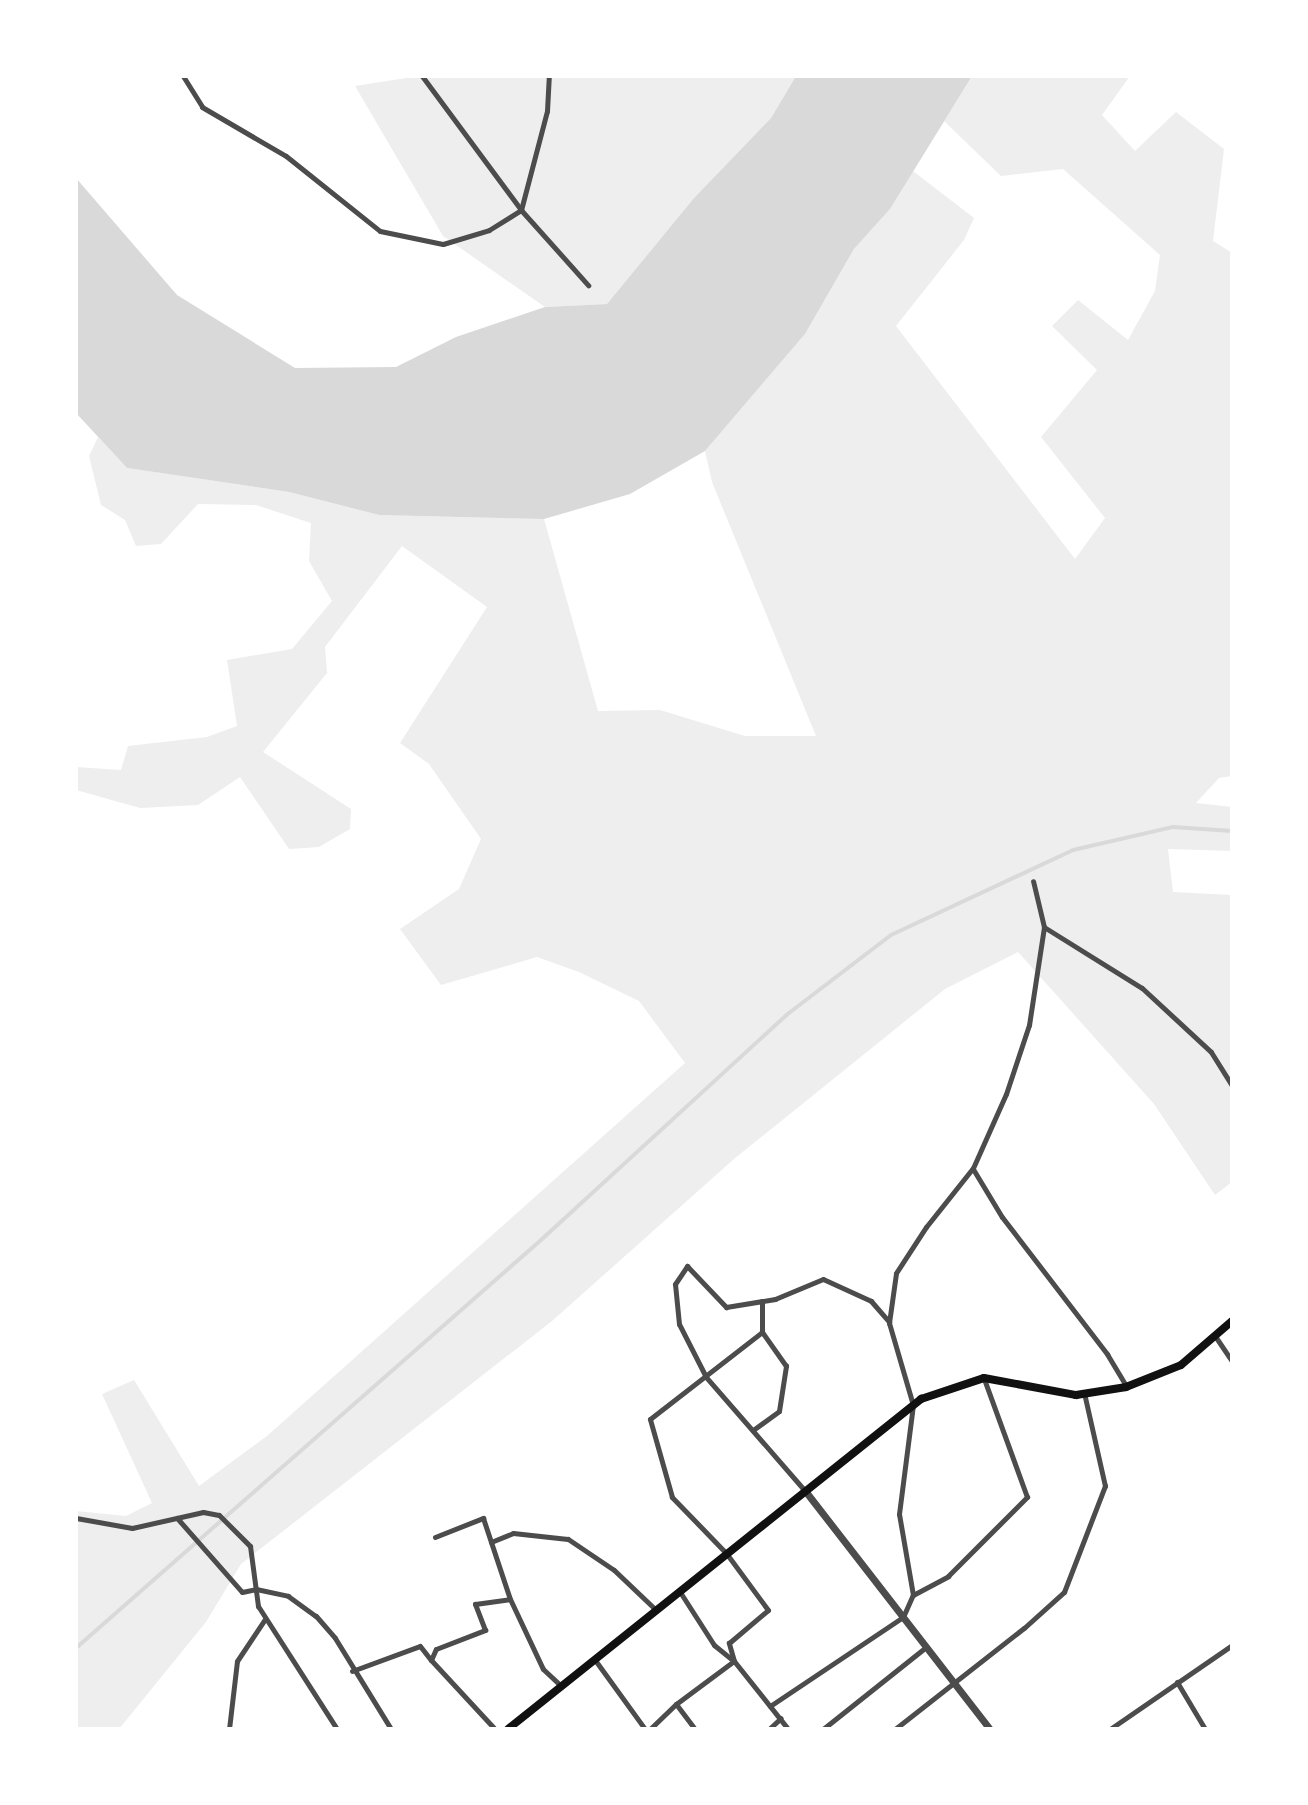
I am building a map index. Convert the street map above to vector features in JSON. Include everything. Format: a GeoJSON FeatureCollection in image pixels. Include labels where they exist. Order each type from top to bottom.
{"type":"FeatureCollection","features":[{"type":"Feature","properties":{"kind":"main road"},"geometry":{"type":"LineString","coordinates":[[508,1729],[913,1405],[936,1391],[984,1378],[1084,1393],[1126,1387],[1181,1365],[1232,1321]]}},
{"type":"Feature","properties":{"kind":"street"},"geometry":{"type":"LineString","coordinates":[[183,76],[202,107],[286,156],[380,231],[443,244],[489,230],[521,210],[547,111],[549,76]]}},
{"type":"Feature","properties":{"kind":"street"},"geometry":{"type":"LineString","coordinates":[[422,76],[521,210],[588,285]]}},
{"type":"Feature","properties":{"kind":"street"},"geometry":{"type":"LineString","coordinates":[[889,1323],[896,1273],[926,1227],[973,1168],[1006,1094],[1029,1025],[1044,927],[1033,881]]}},
{"type":"Feature","properties":{"kind":"street"},"geometry":{"type":"LineString","coordinates":[[1044,927],[1142,988],[1211,1052],[1232,1086]]}},
{"type":"Feature","properties":{"kind":"street"},"geometry":{"type":"LineString","coordinates":[[973,1168],[1002,1217],[1107,1354],[1126,1387]]}},
{"type":"Feature","properties":{"kind":"street"},"geometry":{"type":"LineString","coordinates":[[770,1706],[903,1617],[913,1595],[899,1514],[913,1405],[889,1323],[871,1301],[823,1279],[762,1301],[726,1307],[687,1266],[675,1284],[679,1324],[706,1377],[806,1492],[903,1617],[926,1647],[990,1729]]}},
{"type":"Feature","properties":{"kind":"street"},"geometry":{"type":"LineString","coordinates":[[753,1430],[779,1411],[786,1366],[762,1332],[762,1301]]}},
{"type":"Feature","properties":{"kind":"street"},"geometry":{"type":"LineString","coordinates":[[734,1661],[729,1643],[768,1610],[726,1553],[672,1497],[650,1419],[762,1332]]}},
{"type":"Feature","properties":{"kind":"street"},"geometry":{"type":"LineString","coordinates":[[1215,1336],[1232,1361]]}},
{"type":"Feature","properties":{"kind":"street"},"geometry":{"type":"LineString","coordinates":[[913,1595],[948,1576],[1027,1497],[984,1378]]}},
{"type":"Feature","properties":{"kind":"street"},"geometry":{"type":"LineString","coordinates":[[895,1729],[1024,1628],[1064,1592],[1105,1486],[1084,1393]]}},
{"type":"Feature","properties":{"kind":"street"},"geometry":{"type":"LineString","coordinates":[[76,1518],[132,1528],[203,1512],[219,1515],[250,1546],[256,1589],[265,1619],[337,1729]]}},
{"type":"Feature","properties":{"kind":"street"},"geometry":{"type":"LineString","coordinates":[[177,1518],[208,1549],[220,1570],[242,1592],[256,1589],[288,1596],[316,1616],[335,1638],[352,1671],[372,1695],[391,1729]]}},
{"type":"Feature","properties":{"kind":"street"},"geometry":{"type":"LineString","coordinates":[[435,1537],[483,1518],[510,1599],[543,1669],[561,1686]]}},
{"type":"Feature","properties":{"kind":"street"},"geometry":{"type":"LineString","coordinates":[[491,1542],[513,1533],[568,1539],[614,1570],[656,1610]]}},
{"type":"Feature","properties":{"kind":"street"},"geometry":{"type":"LineString","coordinates":[[679,1590],[714,1645],[734,1661],[788,1729]]}},
{"type":"Feature","properties":{"kind":"street"},"geometry":{"type":"LineString","coordinates":[[431,1660],[436,1649],[485,1630],[475,1604],[510,1599]]}},
{"type":"Feature","properties":{"kind":"street"},"geometry":{"type":"LineString","coordinates":[[229,1729],[237,1661],[265,1619]]}},
{"type":"Feature","properties":{"kind":"street"},"geometry":{"type":"LineString","coordinates":[[1110,1729],[1232,1645]]}},
{"type":"Feature","properties":{"kind":"street"},"geometry":{"type":"LineString","coordinates":[[352,1671],[420,1646],[495,1729]]}},
{"type":"Feature","properties":{"kind":"street"},"geometry":{"type":"LineString","coordinates":[[823,1729],[926,1647]]}},
{"type":"Feature","properties":{"kind":"street"},"geometry":{"type":"LineString","coordinates":[[594,1659],[648,1729],[734,1661]]}},
{"type":"Feature","properties":{"kind":"street"},"geometry":{"type":"LineString","coordinates":[[1177,1682],[1205,1729]]}},
{"type":"Feature","properties":{"kind":"street"},"geometry":{"type":"LineString","coordinates":[[676,1704],[695,1729]]}},
{"type":"Feature","properties":{"kind":"street"},"geometry":{"type":"LineString","coordinates":[[769,1729],[781,1718]]}},
{"type":"Feature","properties":{"kind":"shaded area"},"geometry":{"type":"Polygon","coordinates":[[[419,76],[796,76],[771,118],[694,198],[607,304],[545,307],[443,236],[355,86],[419,76]]]}},
{"type":"Feature","properties":{"kind":"shaded area"},"geometry":{"type":"Polygon","coordinates":[[[796,76],[972,76],[890,209],[854,249],[805,334],[705,451],[630,494],[544,519],[379,515],[289,492],[127,468],[76,413],[76,178],[177,295],[295,368],[396,367],[456,337],[545,307],[607,304],[694,198],[771,118],[796,76]]]}},
{"type":"Feature","properties":{"kind":"shaded area"},"geometry":{"type":"Polygon","coordinates":[[[972,76],[1130,76],[1102,115],[1135,151],[1176,112],[1224,149],[1213,241],[1232,253],[1232,776],[1219,778],[1196,803],[1232,807],[1232,851],[1168,849],[1173,892],[1232,895],[1232,1182],[1215,1195],[1154,1104],[1018,952],[945,989],[734,1159],[552,1321],[241,1564],[206,1622],[119,1729],[76,1729],[76,1511],[126,1516],[152,1503],[102,1394],[134,1380],[199,1486],[267,1436],[685,1063],[639,1001],[579,972],[537,957],[441,985],[400,929],[459,889],[481,839],[429,764],[400,743],[487,607],[402,546],[325,647],[327,673],[263,752],[351,809],[350,829],[319,847],[289,849],[240,777],[198,805],[140,808],[76,790],[76,767],[121,770],[128,746],[207,737],[237,726],[227,660],[292,649],[332,601],[309,561],[311,523],[256,505],[198,504],[161,544],[136,546],[125,520],[101,505],[89,456],[98,437],[127,468],[289,492],[379,515],[544,519],[598,711],[660,710],[745,736],[816,736],[712,482],[705,451],[805,334],[854,249],[890,209],[913,171],[974,218],[964,240],[896,326],[1075,559],[1105,518],[1041,437],[1097,370],[1052,326],[1078,300],[1128,340],[1155,291],[1160,255],[1063,169],[1001,176],[944,121],[972,76]]]}},
{"type":"Feature","properties":{"kind":"waterway"},"geometry":{"type":"LineString","coordinates":[[76,1648],[541,1240],[789,1013],[891,935],[1073,850],[1173,827],[1232,831]]}}]}
